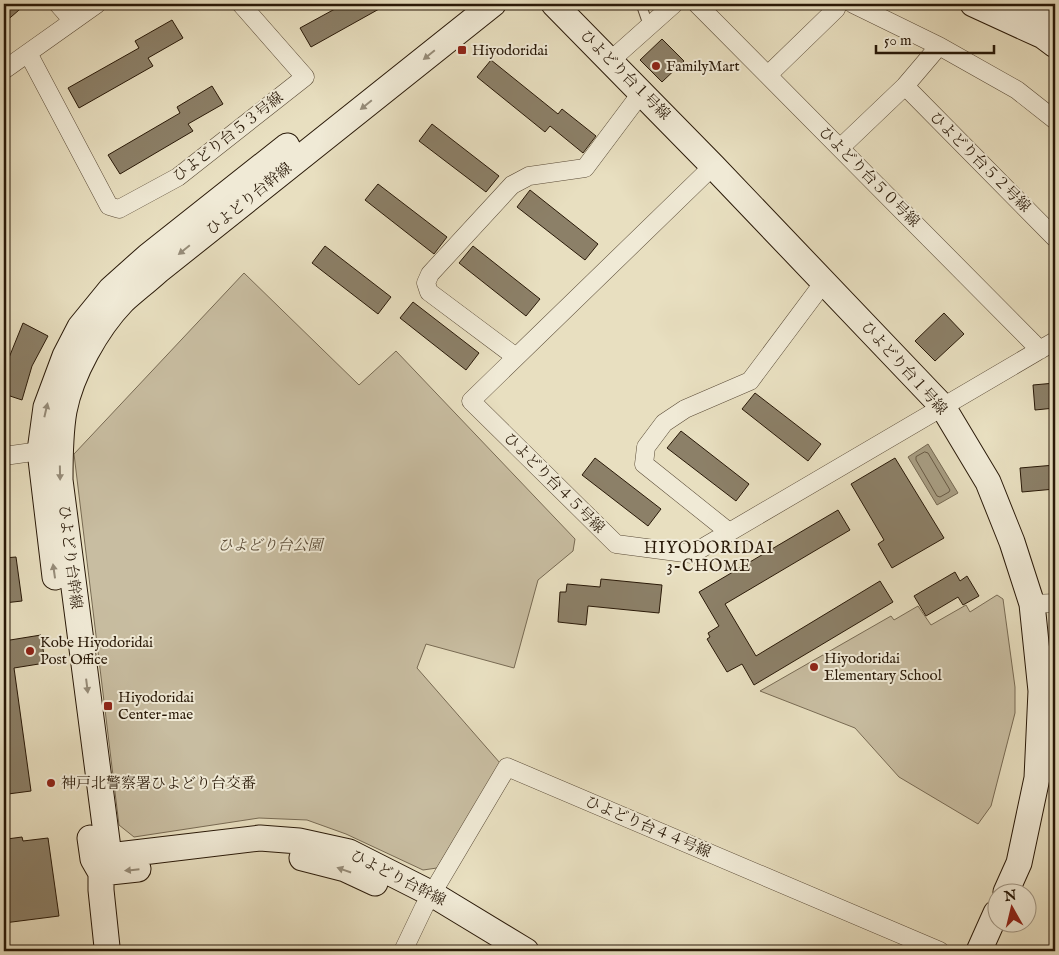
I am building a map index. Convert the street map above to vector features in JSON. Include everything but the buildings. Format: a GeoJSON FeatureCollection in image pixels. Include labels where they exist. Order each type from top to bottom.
{"type":"FeatureCollection","features":[{"type":"Feature","properties":{"kind":"street"},"geometry":{"type":"LineString","coordinates":[[58,4],[73,21]]}},
{"type":"Feature","properties":{"kind":"street"},"geometry":{"type":"LineString","coordinates":[[4,70],[97,4]]}},
{"type":"Feature","properties":{"kind":"street","name":"ひよどり台５３号線"},"geometry":{"type":"LineString","coordinates":[[28,53],[109,206],[119,209],[178,177],[305,77],[241,4]]}},
{"type":"Feature","properties":{"kind":"street","name":"ひよどり台幹線"},"geometry":{"type":"LineString","coordinates":[[101,863],[43,482],[40,451],[46,407],[65,356],[80,327],[111,289],[156,250],[467,4]]}},
{"type":"Feature","properties":{"kind":"street","name":"ひよどり台幹線"},"geometry":{"type":"LineString","coordinates":[[101,863],[60,480],[60,450],[64,411],[81,361],[94,338],[123,302],[494,4]]}},
{"type":"Feature","properties":{"kind":"street","name":"ひよどり台１号線"},"geometry":{"type":"LineString","coordinates":[[554,4],[642,92],[943,407],[988,482],[1012,542],[1044,603],[1042,691],[1037,778],[1019,863],[1010,882]]}},
{"type":"Feature","properties":{"kind":"street"},"geometry":{"type":"LineString","coordinates":[[610,61],[674,4]]}},
{"type":"Feature","properties":{"kind":"street","name":"ひよどり台５０号線"},"geometry":{"type":"LineString","coordinates":[[698,4],[840,148],[1048,346]]}},
{"type":"Feature","properties":{"kind":"street"},"geometry":{"type":"LineString","coordinates":[[768,75],[836,9],[838,4]]}},
{"type":"Feature","properties":{"kind":"street"},"geometry":{"type":"LineString","coordinates":[[853,4],[939,46],[1017,90],[1055,120]]}},
{"type":"Feature","properties":{"kind":"street"},"geometry":{"type":"LineString","coordinates":[[973,4],[1043,36],[1055,45]]}},
{"type":"Feature","properties":{"kind":"street"},"geometry":{"type":"LineString","coordinates":[[1017,4],[1055,22]]}},
{"type":"Feature","properties":{"kind":"street"},"geometry":{"type":"LineString","coordinates":[[840,148],[905,86],[939,46]]}},
{"type":"Feature","properties":{"kind":"street","name":"ひよどり台５２号線"},"geometry":{"type":"LineString","coordinates":[[905,86],[1055,238]]}},
{"type":"Feature","properties":{"kind":"street"},"geometry":{"type":"LineString","coordinates":[[516,357],[429,292],[426,283],[430,274],[512,185],[529,176],[585,168],[642,92]]}},
{"type":"Feature","properties":{"kind":"street","name":"ひよどり台４５号線"},"geometry":{"type":"LineString","coordinates":[[713,166],[471,401],[616,544],[692,554],[1048,346]]}},
{"type":"Feature","properties":{"kind":"street"},"geometry":{"type":"LineString","coordinates":[[729,532],[644,464],[646,447],[664,423],[685,409],[750,380],[824,282]]}},
{"type":"Feature","properties":{"kind":"street"},"geometry":{"type":"LineString","coordinates":[[4,456],[40,451]]}},
{"type":"Feature","properties":{"kind":"street","name":"ひよどり台４４号線"},"geometry":{"type":"LineString","coordinates":[[428,901],[507,767],[940,951]]}},
{"type":"Feature","properties":{"kind":"street","name":"ひよどり台幹線"},"geometry":{"type":"LineString","coordinates":[[101,863],[263,856],[299,858],[345,869],[428,901],[526,951]]}},
{"type":"Feature","properties":{"kind":"street"},"geometry":{"type":"LineString","coordinates":[[101,863],[101,890],[106,951]]}},
{"type":"Feature","properties":{"kind":"street"},"geometry":{"type":"LineString","coordinates":[[403,951],[428,901]]}},
{"type":"Feature","properties":{"kind":"street","name":"ひよどり台幹線"},"geometry":{"type":"LineString","coordinates":[[428,901],[494,951]]}},
{"type":"Feature","properties":{"kind":"street"},"geometry":{"type":"LineString","coordinates":[[979,951],[988,932]]}},
{"type":"Feature","properties":{"kind":"lane"},"geometry":{"type":"LineString","coordinates":[[641,4],[649,27]]}},
{"type":"Feature","properties":{"kind":"green space","name":"ひよどり台公園"},"geometry":{"type":"Polygon","coordinates":[[[244,273],[359,385],[396,351],[575,539],[573,551],[538,580],[514,668],[426,644],[417,668],[500,763],[437,868],[423,870],[346,834],[307,820],[259,818],[134,837],[119,825],[74,454],[244,273]]]}},
{"type":"Feature","properties":{"kind":"green space"},"geometry":{"type":"Polygon","coordinates":[[[997,595],[1003,599],[1015,687],[1015,713],[991,806],[978,824],[899,777],[855,728],[760,691],[891,616],[894,620],[918,606],[931,625],[966,605],[970,612],[997,595]]]}},
{"type":"Feature","properties":{"kind":"water"},"geometry":{"type":"Polygon","coordinates":[[[928,444],[958,493],[937,505],[908,457],[928,444]]]}},
{"type":"Feature","properties":{"kind":"place","name":"Hiyodoridai"},"geometry":{"type":"Point","coordinates":[462,50]}},
{"type":"Feature","properties":{"kind":"place","name":"FamilyMart"},"geometry":{"type":"Point","coordinates":[656,66]}},
{"type":"Feature","properties":{"kind":"place","name":"Kobe Hiyodoridai Post Office"},"geometry":{"type":"Point","coordinates":[30,651]}},
{"type":"Feature","properties":{"kind":"place","name":"Hiyodoridai Elementary School"},"geometry":{"type":"Point","coordinates":[814,667]}},
{"type":"Feature","properties":{"kind":"place","name":"Hiyodoridai Center-mae"},"geometry":{"type":"Point","coordinates":[108,706]}},
{"type":"Feature","properties":{"kind":"place","name":"神戸北警察署ひよどり台交番"},"geometry":{"type":"Point","coordinates":[51,783]}},
{"type":"Feature","properties":{"kind":"district","name":"HIYODORIDAI 3-CHOME"},"geometry":{"type":"Point","coordinates":[709,558]}}]}
